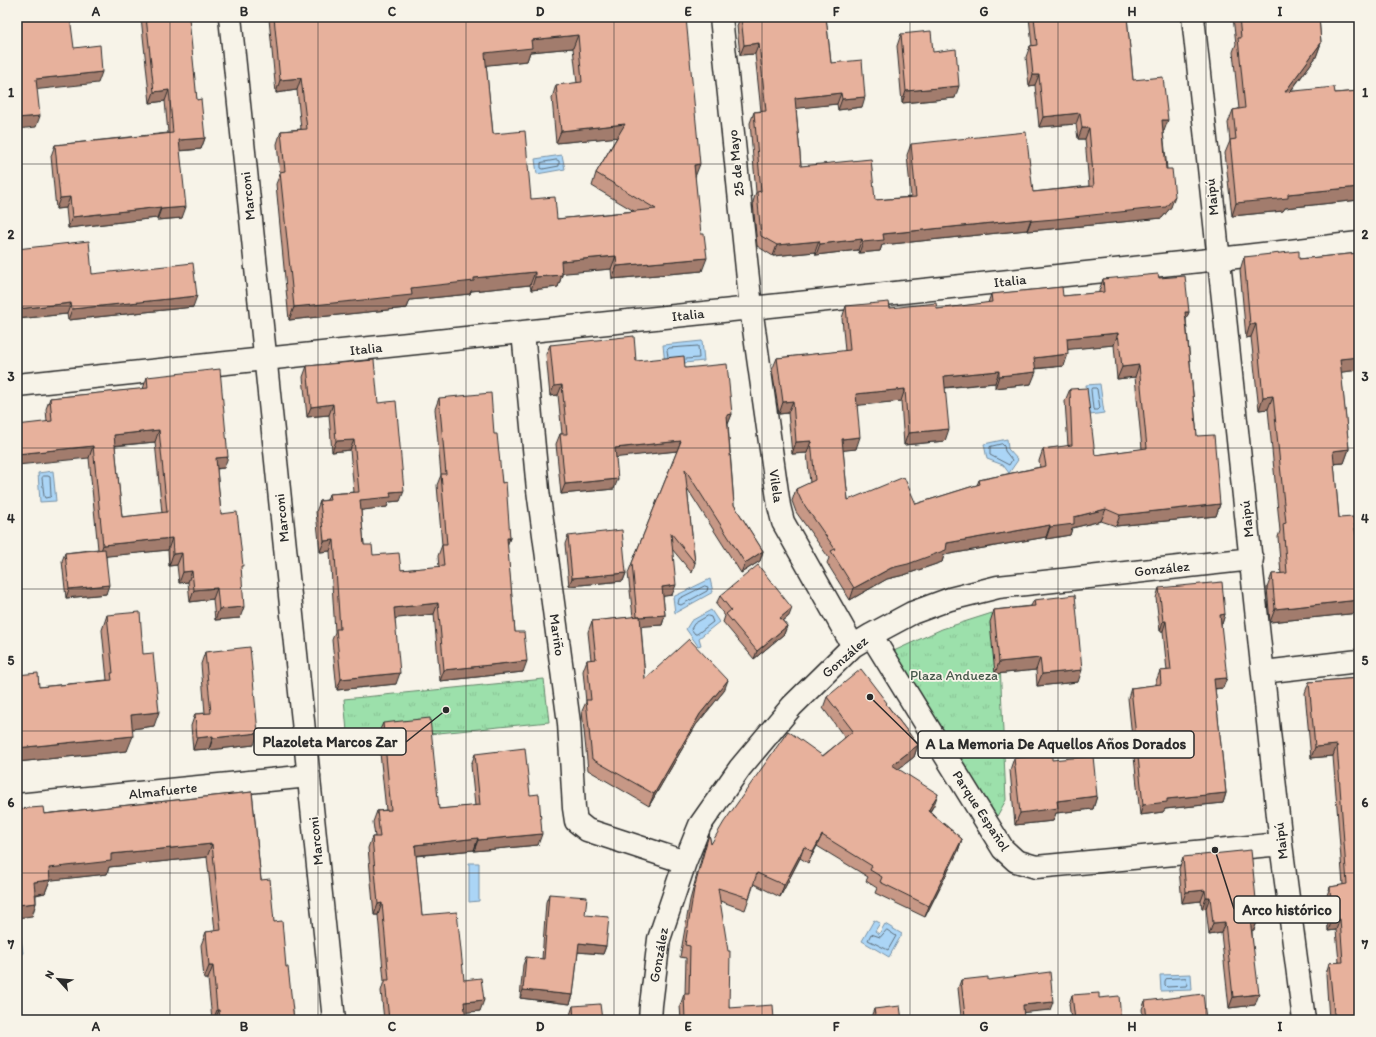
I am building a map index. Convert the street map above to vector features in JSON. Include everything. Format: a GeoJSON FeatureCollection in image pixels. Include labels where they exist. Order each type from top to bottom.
{"type":"FeatureCollection","features":[{"type":"Feature","properties":{"kind":"street","name":"Marconi"},"geometry":{"type":"LineString","coordinates":[[230,17],[334,1020]]}},
{"type":"Feature","properties":{"kind":"street","name":"25 de Mayo"},"geometry":{"type":"LineString","coordinates":[[721,17],[751,308]]}},
{"type":"Feature","properties":{"kind":"street","name":"Maipú"},"geometry":{"type":"LineString","coordinates":[[1193,17],[1252,559],[1281,844],[1304,1020]]}},
{"type":"Feature","properties":{"kind":"street","name":"Italia"},"geometry":{"type":"LineString","coordinates":[[17,385],[1359,243]]}},
{"type":"Feature","properties":{"kind":"street","name":"Vilela"},"geometry":{"type":"LineString","coordinates":[[751,308],[779,506],[783,522],[862,641]]}},
{"type":"Feature","properties":{"kind":"street","name":"Mariño"},"geometry":{"type":"LineString","coordinates":[[523,332],[538,490],[569,723],[576,821],[587,830],[685,862]]}},
{"type":"Feature","properties":{"kind":"street","name":"González"},"geometry":{"type":"LineString","coordinates":[[650,1020],[659,939],[685,862],[700,825],[740,768],[792,706],[862,641],[912,613],[950,599],[998,587],[1252,559]]}},
{"type":"Feature","properties":{"kind":"street","name":"Parque Español"},"geometry":{"type":"LineString","coordinates":[[862,641],[1003,849],[1016,861],[1036,867],[1281,844]]}},
{"type":"Feature","properties":{"kind":"street"},"geometry":{"type":"LineString","coordinates":[[1263,672],[1359,661]]}},
{"type":"Feature","properties":{"kind":"street","name":"Almafuerte"},"geometry":{"type":"LineString","coordinates":[[17,805],[309,776]]}},
{"type":"Feature","properties":{"kind":"green space","name":"Plaza Andueza"},"geometry":{"type":"Polygon","coordinates":[[[992,613],[1000,663],[1006,800],[996,818],[885,655],[942,629],[992,613]]]}},
{"type":"Feature","properties":{"kind":"green space"},"geometry":{"type":"Polygon","coordinates":[[[544,679],[549,722],[348,742],[344,699],[544,679]]]}},
{"type":"Feature","properties":{"kind":"water"},"geometry":{"type":"Polygon","coordinates":[[[562,155],[565,169],[537,174],[535,159],[562,155]]]}},
{"type":"Feature","properties":{"kind":"water"},"geometry":{"type":"Polygon","coordinates":[[[702,341],[704,361],[665,365],[663,345],[702,341]]]}},
{"type":"Feature","properties":{"kind":"water"},"geometry":{"type":"Polygon","coordinates":[[[1100,384],[1104,413],[1090,415],[1086,385],[1100,384]]]}},
{"type":"Feature","properties":{"kind":"water"},"geometry":{"type":"Polygon","coordinates":[[[1007,439],[1008,449],[1018,460],[1009,473],[1003,465],[987,459],[984,444],[1007,439]]]}},
{"type":"Feature","properties":{"kind":"water"},"geometry":{"type":"Polygon","coordinates":[[[53,471],[56,501],[40,502],[38,473],[53,471]]]}},
{"type":"Feature","properties":{"kind":"water"},"geometry":{"type":"Polygon","coordinates":[[[710,579],[713,592],[675,613],[673,597],[710,579]]]}},
{"type":"Feature","properties":{"kind":"water"},"geometry":{"type":"Polygon","coordinates":[[[711,610],[719,622],[699,638],[701,645],[698,646],[686,629],[691,621],[711,610]]]}},
{"type":"Feature","properties":{"kind":"water"},"geometry":{"type":"Polygon","coordinates":[[[469,863],[479,863],[479,901],[469,902],[469,863]]]}},
{"type":"Feature","properties":{"kind":"water"},"geometry":{"type":"Polygon","coordinates":[[[874,920],[880,923],[875,931],[879,934],[885,924],[902,934],[889,957],[862,941],[874,920]]]}},
{"type":"Feature","properties":{"kind":"water"},"geometry":{"type":"Polygon","coordinates":[[[19,923],[23,954],[17,954],[17,924],[19,923]]]}},
{"type":"Feature","properties":{"kind":"water"},"geometry":{"type":"Polygon","coordinates":[[[1191,974],[1192,990],[1161,991],[1160,975],[1191,974]]]}},
{"type":"Feature","properties":{"kind":"building"},"geometry":{"type":"Polygon","coordinates":[[[17,17],[70,17],[74,48],[100,45],[102,72],[36,79],[40,116],[17,118],[17,17]]]}},
{"type":"Feature","properties":{"kind":"building"},"geometry":{"type":"Polygon","coordinates":[[[146,17],[189,18],[197,100],[201,99],[205,138],[179,140],[186,207],[161,209],[161,207],[72,217],[70,197],[60,198],[55,145],[173,133],[169,90],[154,92],[146,17]]]}},
{"type":"Feature","properties":{"kind":"building"},"geometry":{"type":"Polygon","coordinates":[[[274,17],[665,17],[665,20],[686,18],[700,164],[694,165],[701,234],[704,234],[707,258],[617,266],[616,256],[561,261],[562,275],[535,277],[535,272],[474,278],[474,281],[411,288],[412,295],[294,307],[280,172],[285,171],[281,131],[307,129],[301,78],[280,80],[274,17]],[[578,35],[531,40],[532,48],[485,53],[493,134],[525,131],[531,199],[555,197],[557,219],[656,209],[596,173],[625,124],[561,131],[556,85],[582,82],[578,35]]]}},
{"type":"Feature","properties":{"kind":"building"},"geometry":{"type":"Polygon","coordinates":[[[741,17],[826,17],[831,63],[862,60],[865,97],[842,99],[841,93],[795,98],[801,166],[871,159],[875,200],[916,197],[911,144],[1026,132],[1033,192],[1094,186],[1089,128],[1082,128],[1080,113],[1043,117],[1039,75],[1033,75],[1030,46],[1037,45],[1034,17],[1127,17],[1133,80],[1163,77],[1168,120],[1162,120],[1166,169],[1172,169],[1175,196],[1166,207],[1055,219],[1031,221],[1031,219],[883,234],[884,240],[863,242],[862,239],[820,244],[819,241],[777,245],[761,236],[757,192],[761,191],[754,112],[766,111],[759,43],[744,45],[741,17]]]}},
{"type":"Feature","properties":{"kind":"building"},"geometry":{"type":"Polygon","coordinates":[[[1239,17],[1319,17],[1321,43],[1285,92],[1334,87],[1335,93],[1359,91],[1359,187],[1288,194],[1288,198],[1236,203],[1230,140],[1236,139],[1233,110],[1245,108],[1238,38],[1241,38],[1239,17]]]}},
{"type":"Feature","properties":{"kind":"building"},"geometry":{"type":"Polygon","coordinates":[[[931,31],[933,52],[956,49],[959,86],[906,91],[901,34],[931,31]]]}},
{"type":"Feature","properties":{"kind":"building"},"geometry":{"type":"Polygon","coordinates":[[[89,241],[92,274],[193,263],[197,296],[72,309],[71,303],[17,309],[17,249],[89,241]]]}},
{"type":"Feature","properties":{"kind":"building"},"geometry":{"type":"Polygon","coordinates":[[[1299,251],[1299,259],[1359,253],[1359,357],[1340,359],[1349,449],[1333,451],[1339,518],[1353,517],[1356,535],[1359,535],[1359,600],[1275,609],[1272,574],[1287,573],[1283,524],[1286,523],[1273,396],[1263,397],[1256,324],[1250,324],[1244,257],[1299,251]]]}},
{"type":"Feature","properties":{"kind":"building"},"geometry":{"type":"Polygon","coordinates":[[[1158,274],[1159,278],[1185,276],[1189,312],[1185,312],[1197,436],[1214,435],[1220,504],[1120,515],[1106,509],[1074,517],[1074,524],[1050,527],[1050,525],[947,543],[946,550],[908,564],[891,568],[854,588],[831,551],[835,549],[801,500],[796,489],[815,480],[811,441],[796,442],[793,401],[783,402],[777,358],[850,350],[846,306],[889,302],[890,308],[936,303],[937,309],[992,302],[991,294],[1062,287],[1063,296],[1104,292],[1103,279],[1158,274]],[[1118,333],[1067,338],[1068,354],[1034,358],[1036,372],[999,376],[999,371],[944,376],[949,429],[908,433],[905,389],[856,394],[860,437],[842,439],[848,500],[904,477],[916,504],[980,484],[979,480],[1046,466],[1043,449],[1072,445],[1070,389],[1087,388],[1095,455],[1147,448],[1139,365],[1122,367],[1118,333]]]}},
{"type":"Feature","properties":{"kind":"building"},"geometry":{"type":"Polygon","coordinates":[[[634,336],[636,361],[684,356],[685,368],[727,364],[732,414],[727,415],[734,505],[763,551],[745,563],[685,469],[695,563],[671,533],[676,585],[662,587],[665,615],[640,617],[637,616],[632,563],[681,441],[615,448],[618,479],[565,484],[560,434],[567,434],[562,385],[554,386],[550,345],[634,336]]]}},
{"type":"Feature","properties":{"kind":"building"},"geometry":{"type":"Polygon","coordinates":[[[374,360],[378,403],[396,401],[404,491],[390,492],[391,497],[360,500],[364,545],[372,545],[373,555],[399,553],[401,570],[444,566],[442,545],[447,545],[441,474],[446,474],[439,398],[491,393],[494,434],[497,434],[502,483],[506,482],[510,538],[507,538],[515,632],[524,632],[527,661],[444,670],[438,603],[394,608],[400,673],[341,679],[336,629],[340,629],[334,540],[324,541],[320,501],[330,500],[329,494],[359,492],[354,440],[336,441],[333,404],[311,407],[307,366],[374,360]]]}},
{"type":"Feature","properties":{"kind":"building"},"geometry":{"type":"Polygon","coordinates":[[[220,369],[228,457],[216,458],[221,514],[237,512],[243,566],[241,566],[244,607],[219,609],[217,588],[194,590],[192,571],[183,572],[182,553],[173,554],[172,538],[103,545],[93,446],[17,454],[17,425],[52,421],[50,398],[148,388],[147,377],[220,369]],[[159,430],[114,435],[122,517],[167,512],[159,430]]]}},
{"type":"Feature","properties":{"kind":"building"},"geometry":{"type":"Polygon","coordinates":[[[622,530],[626,573],[572,578],[568,536],[622,530]]]}},
{"type":"Feature","properties":{"kind":"building"},"geometry":{"type":"Polygon","coordinates":[[[105,549],[109,585],[69,589],[65,553],[105,549]]]}},
{"type":"Feature","properties":{"kind":"building"},"geometry":{"type":"Polygon","coordinates":[[[758,565],[792,608],[780,618],[787,626],[757,651],[726,614],[731,610],[720,596],[758,565]]]}},
{"type":"Feature","properties":{"kind":"building"},"geometry":{"type":"Polygon","coordinates":[[[1222,582],[1225,614],[1220,615],[1227,678],[1214,679],[1226,793],[1167,799],[1167,802],[1143,805],[1131,688],[1161,684],[1160,671],[1171,670],[1166,621],[1163,621],[1159,588],[1222,582]]]}},
{"type":"Feature","properties":{"kind":"building"},"geometry":{"type":"Polygon","coordinates":[[[1075,595],[1082,670],[1042,674],[1040,658],[999,662],[994,610],[1035,606],[1034,600],[1075,595]]]}},
{"type":"Feature","properties":{"kind":"building"},"geometry":{"type":"Polygon","coordinates":[[[140,612],[143,654],[153,653],[159,712],[131,715],[133,736],[17,748],[17,675],[38,673],[39,687],[112,680],[111,673],[113,673],[107,615],[140,612]]]}},
{"type":"Feature","properties":{"kind":"building"},"geometry":{"type":"Polygon","coordinates":[[[640,616],[645,679],[689,639],[728,680],[700,714],[654,794],[592,759],[586,700],[591,700],[587,660],[596,659],[592,621],[640,616]]]}},
{"type":"Feature","properties":{"kind":"building"},"geometry":{"type":"Polygon","coordinates":[[[250,647],[258,733],[213,738],[213,736],[197,738],[195,714],[211,713],[205,652],[250,647]]]}},
{"type":"Feature","properties":{"kind":"building"},"geometry":{"type":"Polygon","coordinates":[[[861,669],[918,745],[892,765],[938,794],[928,811],[962,839],[929,906],[880,882],[882,877],[870,870],[872,866],[822,835],[813,852],[804,847],[784,885],[757,873],[749,898],[718,888],[728,951],[730,951],[729,1008],[773,1005],[774,1020],[685,1020],[684,994],[689,994],[690,946],[685,945],[694,889],[709,834],[711,844],[724,822],[788,731],[823,756],[853,731],[827,697],[861,669]]]}},
{"type":"Feature","properties":{"kind":"building"},"geometry":{"type":"Polygon","coordinates":[[[1359,678],[1359,1020],[1344,1020],[1334,1014],[1329,963],[1343,962],[1340,919],[1332,920],[1330,887],[1347,884],[1337,745],[1315,747],[1309,682],[1359,678]]]}},
{"type":"Feature","properties":{"kind":"building"},"geometry":{"type":"Polygon","coordinates":[[[430,718],[439,809],[480,805],[475,754],[525,748],[530,795],[539,794],[542,834],[478,840],[478,838],[415,845],[422,915],[457,912],[464,980],[481,978],[484,1000],[464,1002],[466,1020],[389,1020],[385,980],[389,980],[382,903],[378,904],[372,837],[380,837],[377,811],[391,810],[383,723],[430,718]]]}},
{"type":"Feature","properties":{"kind":"building"},"geometry":{"type":"Polygon","coordinates":[[[1052,754],[1052,760],[1093,756],[1097,796],[1057,801],[1058,808],[1020,813],[1014,758],[1052,754]]]}},
{"type":"Feature","properties":{"kind":"building"},"geometry":{"type":"Polygon","coordinates":[[[252,792],[261,880],[270,879],[274,922],[282,921],[286,967],[288,967],[294,1020],[220,1020],[219,1010],[217,1010],[213,966],[209,966],[206,932],[221,930],[212,844],[111,854],[111,861],[49,868],[50,880],[34,882],[36,903],[17,905],[17,809],[43,807],[44,814],[252,792]]]}},
{"type":"Feature","properties":{"kind":"building"},"geometry":{"type":"Polygon","coordinates":[[[1251,850],[1258,919],[1250,919],[1259,994],[1233,997],[1225,922],[1213,923],[1210,897],[1206,897],[1205,890],[1186,892],[1183,857],[1251,850]]]}},
{"type":"Feature","properties":{"kind":"building"},"geometry":{"type":"Polygon","coordinates":[[[549,894],[587,897],[585,915],[609,917],[606,946],[579,943],[573,995],[523,990],[526,957],[544,959],[549,894]]]}},
{"type":"Feature","properties":{"kind":"building"},"geometry":{"type":"Polygon","coordinates":[[[1050,972],[1053,1002],[1023,1005],[1024,1020],[924,1020],[965,1016],[961,980],[988,977],[988,980],[1050,972]]]}},
{"type":"Feature","properties":{"kind":"building"},"geometry":{"type":"Polygon","coordinates":[[[1099,993],[1099,998],[1119,996],[1121,1020],[1075,1020],[1072,995],[1099,993]]]}},
{"type":"Feature","properties":{"kind":"building"},"geometry":{"type":"Polygon","coordinates":[[[1203,994],[1206,1019],[1147,1020],[1145,1001],[1203,994]]]}},
{"type":"Feature","properties":{"kind":"building"},"geometry":{"type":"Polygon","coordinates":[[[600,1004],[602,1020],[574,1020],[573,1006],[600,1004]]]}},
{"type":"Feature","properties":{"kind":"building"},"geometry":{"type":"Polygon","coordinates":[[[900,1006],[902,1020],[876,1020],[874,1009],[900,1006]]]}},
{"type":"Feature","properties":{"kind":"place","name":"A La Memoria De Aquellos Años Dorados"},"geometry":{"type":"Point","coordinates":[870,697]}},
{"type":"Feature","properties":{"kind":"place","name":"Plazoleta Marcos Zar"},"geometry":{"type":"Point","coordinates":[446,710]}},
{"type":"Feature","properties":{"kind":"place","name":"Arco histórico"},"geometry":{"type":"Point","coordinates":[1215,850]}}]}
